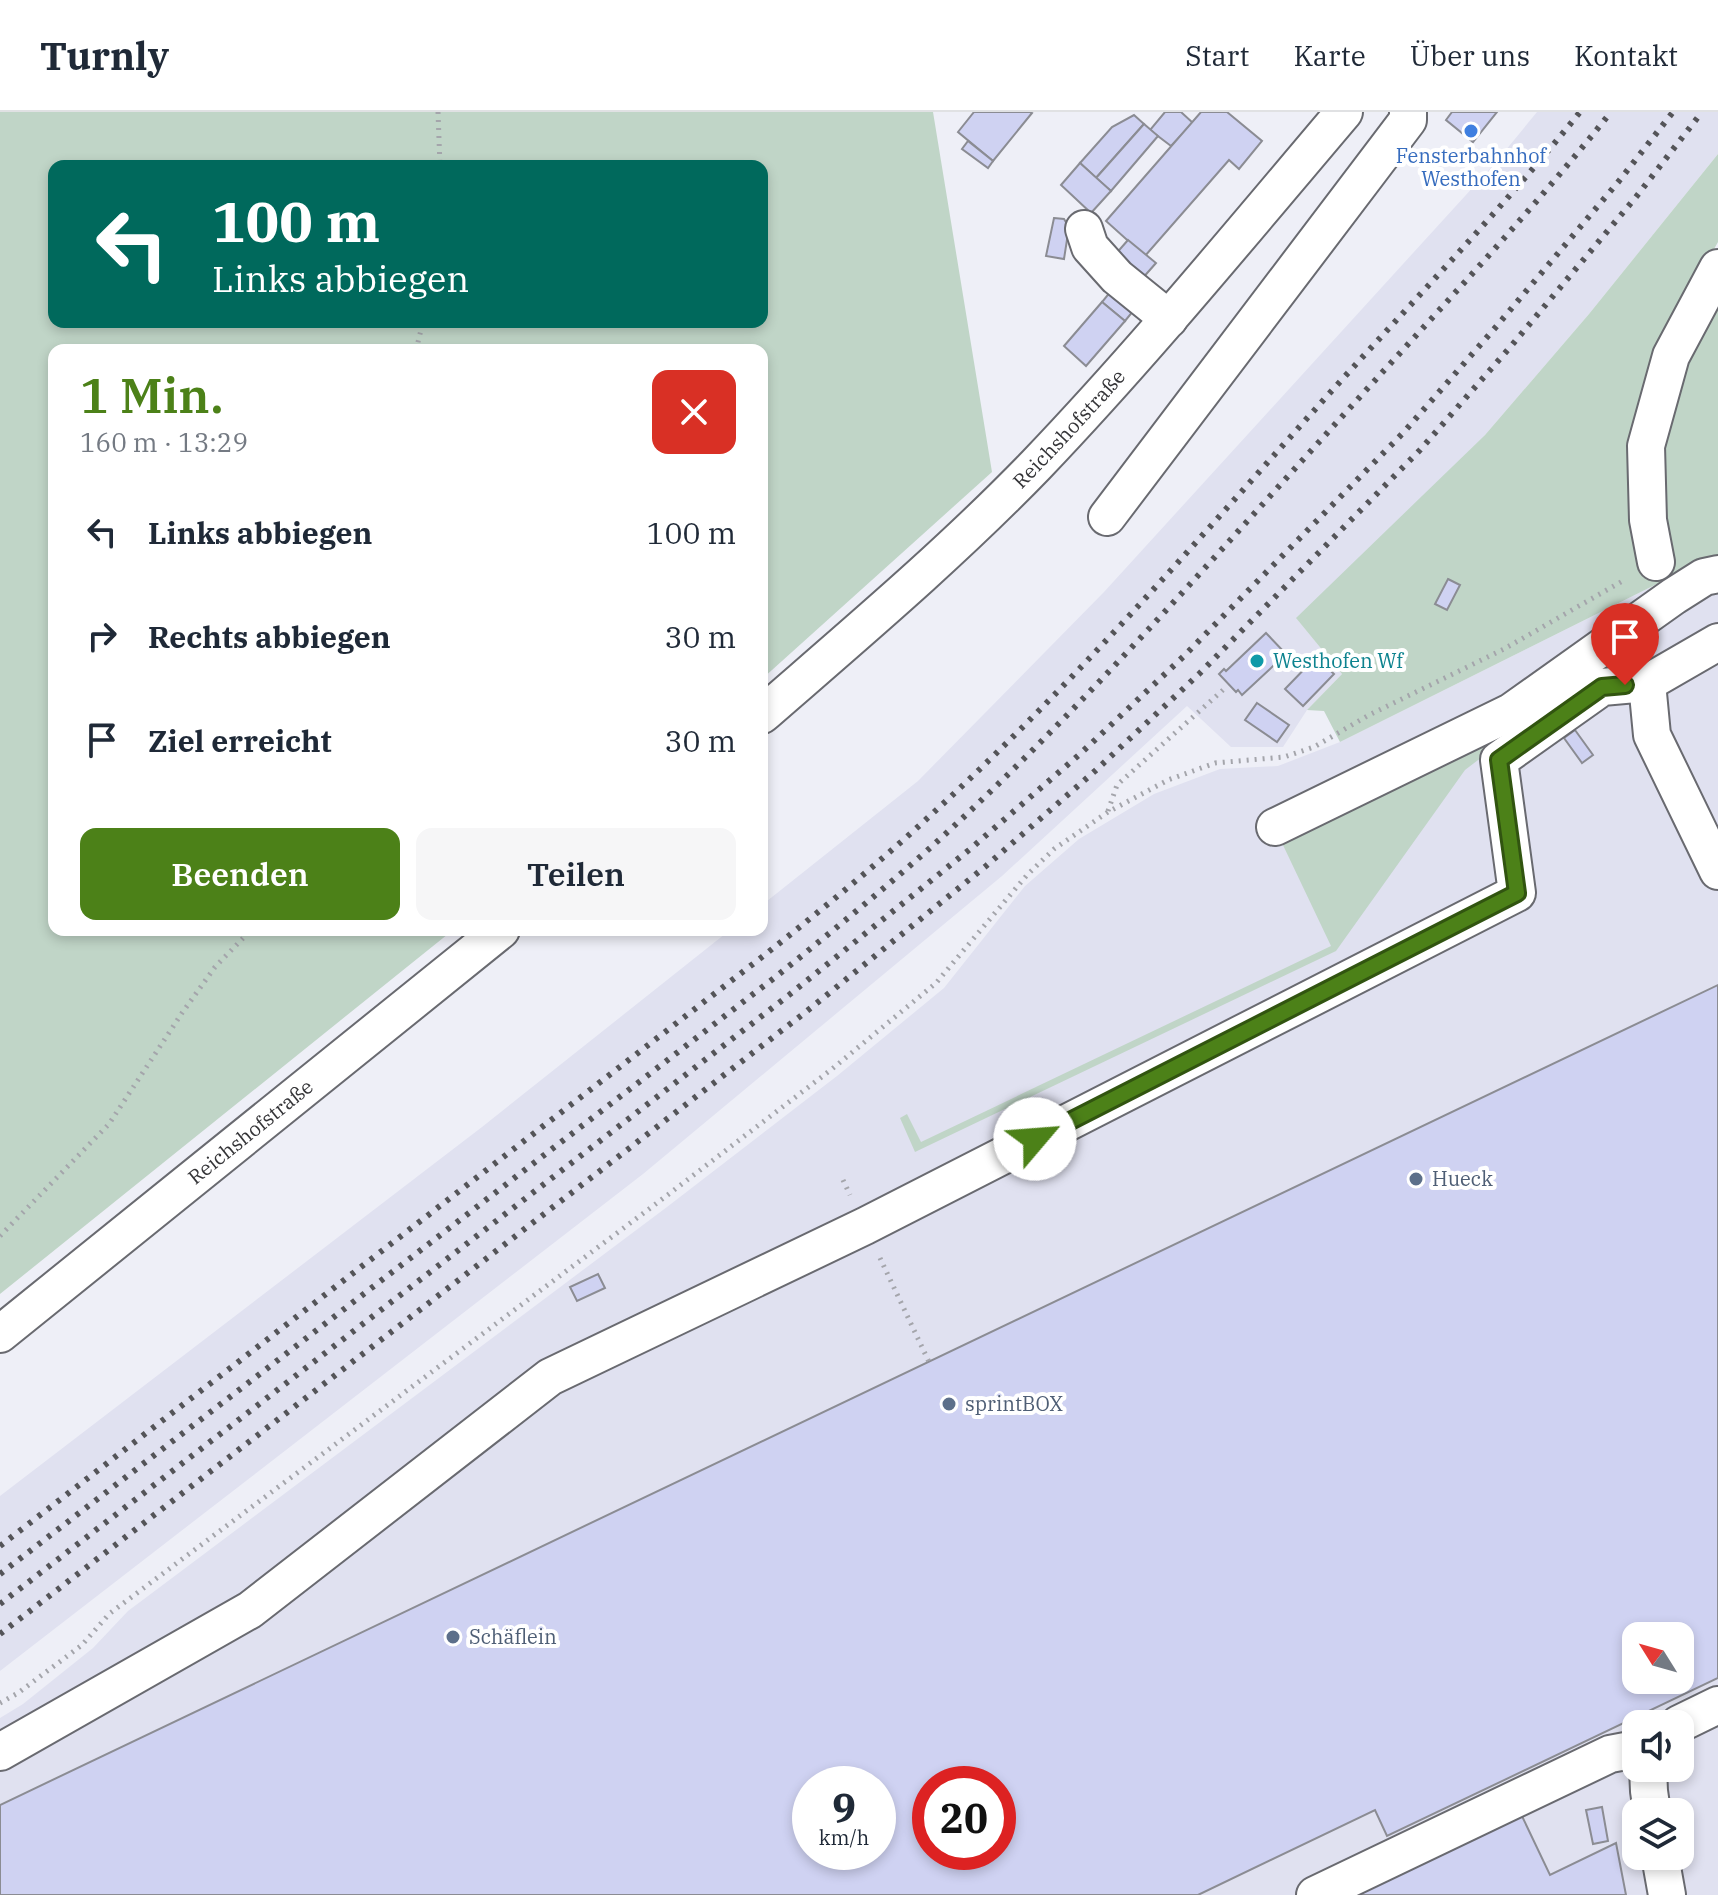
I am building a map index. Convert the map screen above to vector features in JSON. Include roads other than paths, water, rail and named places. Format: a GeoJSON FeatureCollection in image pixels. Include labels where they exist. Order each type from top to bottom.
{"type":"FeatureCollection","features":[{"type":"Feature","properties":{"kind":"street","name":"Reichshofstraße"},"geometry":{"type":"LineString","coordinates":[[768,710],[938,562],[1035,466],[1169,319],[1344,112]]}},
{"type":"Feature","properties":{"kind":"street"},"geometry":{"type":"LineString","coordinates":[[1107,517],[1408,120],[1408,112]]}},
{"type":"Feature","properties":{"kind":"street"},"geometry":{"type":"LineString","coordinates":[[1084,229],[1090,247],[1117,277],[1169,319]]}},
{"type":"Feature","properties":{"kind":"street"},"geometry":{"type":"LineString","coordinates":[[1656,562],[1648,520],[1646,446],[1671,356],[1718,268]]}},
{"type":"Feature","properties":{"kind":"street"},"geometry":{"type":"LineString","coordinates":[[1275,827],[1511,712],[1684,590],[1704,577],[1718,574]]}},
{"type":"Feature","properties":{"kind":"street"},"geometry":{"type":"LineString","coordinates":[[0,1752],[250,1610],[550,1377],[865,1226],[1517,893],[1499,760],[1602,687],[1647,683],[1718,642]]}},
{"type":"Feature","properties":{"kind":"street"},"geometry":{"type":"LineString","coordinates":[[1647,683],[1652,735],[1718,871]]}},
{"type":"Feature","properties":{"kind":"street","name":"Reichshofstraße"},"geometry":{"type":"LineString","coordinates":[[0,1334],[494,936]]}},
{"type":"Feature","properties":{"kind":"street"},"geometry":{"type":"LineString","coordinates":[[1694,1717],[1718,1705]]}},
{"type":"Feature","properties":{"kind":"street"},"geometry":{"type":"LineString","coordinates":[[1315,1895],[1610,1754],[1622,1752]]}},
{"type":"Feature","properties":{"kind":"street"},"geometry":{"type":"LineString","coordinates":[[1663,1870],[1667,1895]]}},
{"type":"Feature","properties":{"kind":"railway"},"geometry":{"type":"LineString","coordinates":[[0,1546],[762,957],[912,832],[1034,716],[1131,614],[1484,224],[1580,112]]}},
{"type":"Feature","properties":{"kind":"railway"},"geometry":{"type":"LineString","coordinates":[[0,1574],[778,975],[932,846],[1001,781],[1140,638],[1504,238],[1611,112]]}},
{"type":"Feature","properties":{"kind":"railway"},"geometry":{"type":"LineString","coordinates":[[0,1604],[789,995],[969,850],[1080,754],[1183,657],[1404,432],[1619,181],[1673,112]]}},
{"type":"Feature","properties":{"kind":"railway"},"geometry":{"type":"LineString","coordinates":[[0,1634],[807,1011],[986,866],[1095,771],[1199,674],[1420,450],[1636,197],[1702,112]]}},
{"type":"Feature","properties":{"kind":"place","name":"Fensterbahnhof Westhofen"},"geometry":{"type":"Point","coordinates":[1471,131]}},
{"type":"Feature","properties":{"kind":"place","name":"Westhofen Wf"},"geometry":{"type":"Point","coordinates":[1257,661]}},
{"type":"Feature","properties":{"kind":"place","name":"Hueck"},"geometry":{"type":"Point","coordinates":[1416,1179]}},
{"type":"Feature","properties":{"kind":"place","name":"sprintBOX"},"geometry":{"type":"Point","coordinates":[949,1404]}},
{"type":"Feature","properties":{"kind":"place","name":"Schäflein"},"geometry":{"type":"Point","coordinates":[453,1637]}}]}
